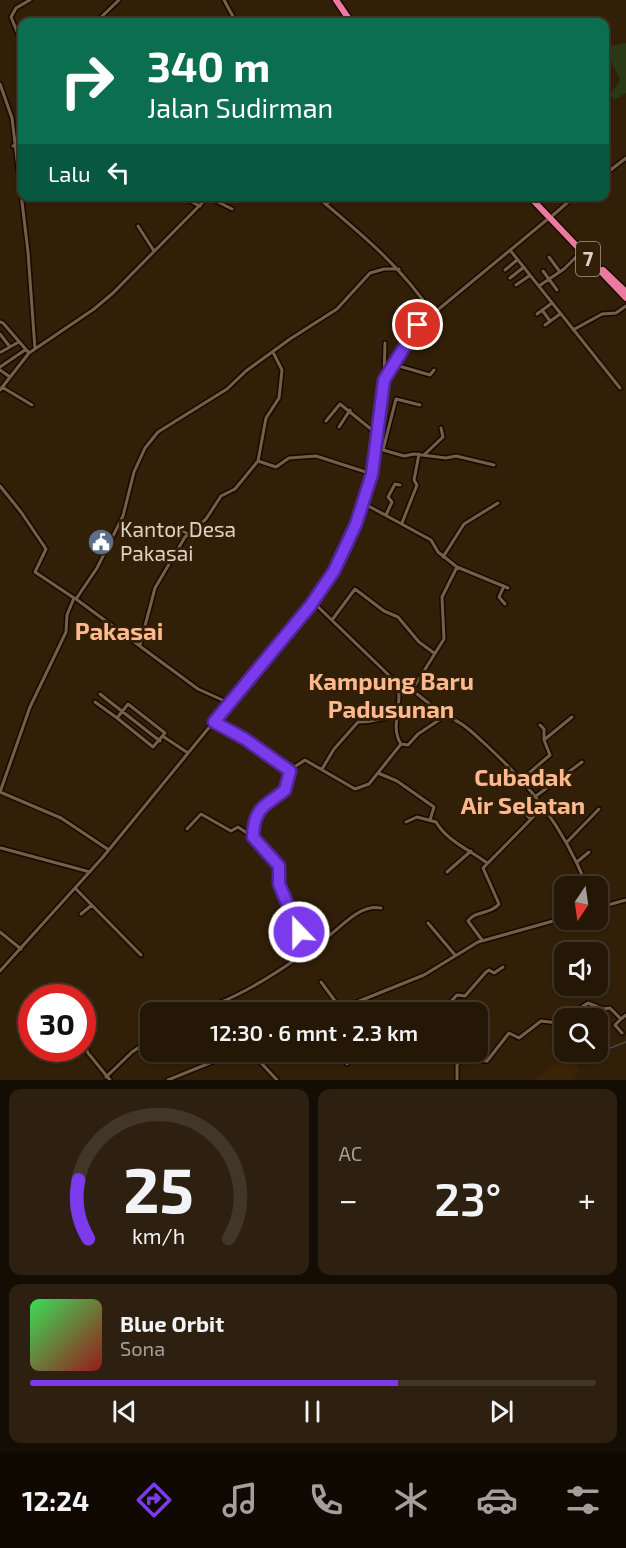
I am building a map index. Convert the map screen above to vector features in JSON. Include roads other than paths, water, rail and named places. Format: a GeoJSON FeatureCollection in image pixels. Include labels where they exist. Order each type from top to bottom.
{"type":"FeatureCollection","features":[{"type":"Feature","properties":{"kind":"highway"},"geometry":{"type":"LineString","coordinates":[[332,0],[343,18]]}},
{"type":"Feature","properties":{"kind":"highway"},"geometry":{"type":"LineString","coordinates":[[336,0],[348,18]]}},
{"type":"Feature","properties":{"kind":"highway"},"geometry":{"type":"LineString","coordinates":[[534,201],[550,217]]}},
{"type":"Feature","properties":{"kind":"highway"},"geometry":{"type":"LineString","coordinates":[[538,201],[550,217]]}},
{"type":"Feature","properties":{"kind":"highway","name":"7"},"geometry":{"type":"LineString","coordinates":[[550,217],[626,298]]}},
{"type":"Feature","properties":{"kind":"highway","name":"7"},"geometry":{"type":"LineString","coordinates":[[550,217],[625,289]]}},
{"type":"Feature","properties":{"kind":"street"},"geometry":{"type":"LineString","coordinates":[[18,34],[11,16],[16,9],[30,0]]}},
{"type":"Feature","properties":{"kind":"street"},"geometry":{"type":"LineString","coordinates":[[100,18],[119,0]]}},
{"type":"Feature","properties":{"kind":"street"},"geometry":{"type":"LineString","coordinates":[[224,0],[234,18]]}},
{"type":"Feature","properties":{"kind":"street"},"geometry":{"type":"LineString","coordinates":[[0,84],[9,107],[18,181]]}},
{"type":"Feature","properties":{"kind":"street"},"geometry":{"type":"LineString","coordinates":[[13,146],[18,147]]}},
{"type":"Feature","properties":{"kind":"street"},"geometry":{"type":"LineString","coordinates":[[609,171],[626,158]]}},
{"type":"Feature","properties":{"kind":"street"},"geometry":{"type":"LineString","coordinates":[[21,201],[28,252],[35,349]]}},
{"type":"Feature","properties":{"kind":"street"},"geometry":{"type":"LineString","coordinates":[[190,201],[200,206]]}},
{"type":"Feature","properties":{"kind":"street"},"geometry":{"type":"LineString","coordinates":[[10,377],[0,369],[9,360],[35,349],[94,309],[204,201]]}},
{"type":"Feature","properties":{"kind":"street"},"geometry":{"type":"LineString","coordinates":[[216,201],[232,209]]}},
{"type":"Feature","properties":{"kind":"street"},"geometry":{"type":"LineString","coordinates":[[322,201],[399,269],[415,287],[432,313]]}},
{"type":"Feature","properties":{"kind":"street"},"geometry":{"type":"LineString","coordinates":[[326,205],[330,201]]}},
{"type":"Feature","properties":{"kind":"street"},"geometry":{"type":"LineString","coordinates":[[384,380],[411,332],[569,201]]}},
{"type":"Feature","properties":{"kind":"street"},"geometry":{"type":"LineString","coordinates":[[138,226],[154,251]]}},
{"type":"Feature","properties":{"kind":"street"},"geometry":{"type":"LineString","coordinates":[[510,250],[620,388]]}},
{"type":"Feature","properties":{"kind":"street"},"geometry":{"type":"LineString","coordinates":[[539,286],[560,272],[581,252]]}},
{"type":"Feature","properties":{"kind":"street"},"geometry":{"type":"LineString","coordinates":[[549,257],[560,272]]}},
{"type":"Feature","properties":{"kind":"street"},"geometry":{"type":"LineString","coordinates":[[505,270],[518,260]]}},
{"type":"Feature","properties":{"kind":"street"},"geometry":{"type":"LineString","coordinates":[[510,278],[524,267]]}},
{"type":"Feature","properties":{"kind":"street"},"geometry":{"type":"LineString","coordinates":[[109,850],[62,818],[0,792],[30,708],[66,632],[68,615],[75,599],[97,568],[123,516],[134,472],[145,448],[158,432],[227,389],[246,371],[343,304],[370,273],[384,269],[399,269]]}},
{"type":"Feature","properties":{"kind":"street"},"geometry":{"type":"LineString","coordinates":[[543,271],[557,290]]}},
{"type":"Feature","properties":{"kind":"street"},"geometry":{"type":"LineString","coordinates":[[516,285],[529,275]]}},
{"type":"Feature","properties":{"kind":"street"},"geometry":{"type":"LineString","coordinates":[[537,314],[552,303]]}},
{"type":"Feature","properties":{"kind":"street"},"geometry":{"type":"LineString","coordinates":[[573,330],[602,314],[616,313],[626,306]]}},
{"type":"Feature","properties":{"kind":"street"},"geometry":{"type":"LineString","coordinates":[[542,310],[550,321]]}},
{"type":"Feature","properties":{"kind":"street"},"geometry":{"type":"LineString","coordinates":[[545,325],[560,314]]}},
{"type":"Feature","properties":{"kind":"street"},"geometry":{"type":"LineString","coordinates":[[0,322],[27,352]]}},
{"type":"Feature","properties":{"kind":"street"},"geometry":{"type":"LineString","coordinates":[[0,334],[10,347]]}},
{"type":"Feature","properties":{"kind":"street"},"geometry":{"type":"LineString","coordinates":[[9,360],[0,352],[18,342]]}},
{"type":"Feature","properties":{"kind":"street"},"geometry":{"type":"LineString","coordinates":[[0,971],[109,850],[313,602],[334,571],[363,503],[372,474],[384,380],[385,343]]}},
{"type":"Feature","properties":{"kind":"street"},"geometry":{"type":"LineString","coordinates":[[27,352],[1,389],[32,405]]}},
{"type":"Feature","properties":{"kind":"street"},"geometry":{"type":"LineString","coordinates":[[140,645],[155,588],[188,534],[206,519],[221,496],[235,489],[258,461],[266,418],[279,398],[282,370],[273,354]]}},
{"type":"Feature","properties":{"kind":"street"},"geometry":{"type":"LineString","coordinates":[[392,364],[430,375],[434,370]]}},
{"type":"Feature","properties":{"kind":"street"},"geometry":{"type":"LineString","coordinates":[[383,450],[396,399],[420,405]]}},
{"type":"Feature","properties":{"kind":"street"},"geometry":{"type":"LineString","coordinates":[[326,421],[338,404],[350,410],[366,427],[377,434]]}},
{"type":"Feature","properties":{"kind":"street"},"geometry":{"type":"LineString","coordinates":[[339,427],[350,410]]}},
{"type":"Feature","properties":{"kind":"street"},"geometry":{"type":"LineString","coordinates":[[425,455],[443,437],[441,428]]}},
{"type":"Feature","properties":{"kind":"street"},"geometry":{"type":"LineString","coordinates":[[376,448],[405,456],[419,454],[456,456],[494,465]]}},
{"type":"Feature","properties":{"kind":"street"},"geometry":{"type":"LineString","coordinates":[[402,523],[417,485],[414,480],[419,454]]}},
{"type":"Feature","properties":{"kind":"street"},"geometry":{"type":"LineString","coordinates":[[258,461],[276,466],[289,458],[319,457],[372,474]]}},
{"type":"Feature","properties":{"kind":"street"},"geometry":{"type":"LineString","coordinates":[[386,515],[393,502],[388,497],[394,484],[400,485]]}},
{"type":"Feature","properties":{"kind":"street"},"geometry":{"type":"LineString","coordinates":[[0,486],[46,549],[35,572],[140,645],[198,689],[229,703]]}},
{"type":"Feature","properties":{"kind":"street"},"geometry":{"type":"LineString","coordinates":[[363,503],[431,540],[444,557],[457,567],[506,587],[499,597],[505,603]]}},
{"type":"Feature","properties":{"kind":"street"},"geometry":{"type":"LineString","coordinates":[[444,557],[464,524],[498,503]]}},
{"type":"Feature","properties":{"kind":"street"},"geometry":{"type":"LineString","coordinates":[[176,526],[188,534]]}},
{"type":"Feature","properties":{"kind":"street"},"geometry":{"type":"LineString","coordinates":[[412,690],[444,639],[443,593],[457,567]]}},
{"type":"Feature","properties":{"kind":"street"},"geometry":{"type":"LineString","coordinates":[[332,620],[355,589],[384,611],[398,617],[419,642],[434,653]]}},
{"type":"Feature","properties":{"kind":"street"},"geometry":{"type":"LineString","coordinates":[[313,602],[397,682],[412,690],[445,716],[472,729],[522,779],[567,842],[583,876]]}},
{"type":"Feature","properties":{"kind":"street"},"geometry":{"type":"LineString","coordinates":[[397,682],[400,696],[396,734],[401,744]]}},
{"type":"Feature","properties":{"kind":"street"},"geometry":{"type":"LineString","coordinates":[[100,694],[160,741]]}},
{"type":"Feature","properties":{"kind":"street"},"geometry":{"type":"LineString","coordinates":[[95,702],[153,747],[164,737]]}},
{"type":"Feature","properties":{"kind":"street"},"geometry":{"type":"LineString","coordinates":[[117,718],[128,704],[165,733],[164,737]]}},
{"type":"Feature","properties":{"kind":"street"},"geometry":{"type":"LineString","coordinates":[[401,744],[408,745],[418,734],[445,716]]}},
{"type":"Feature","properties":{"kind":"street"},"geometry":{"type":"LineString","coordinates":[[322,769],[332,751],[356,723],[398,717]]}},
{"type":"Feature","properties":{"kind":"street"},"geometry":{"type":"LineString","coordinates":[[544,740],[572,717]]}},
{"type":"Feature","properties":{"kind":"street"},"geometry":{"type":"LineString","coordinates":[[214,722],[245,739],[290,771]]}},
{"type":"Feature","properties":{"kind":"street"},"geometry":{"type":"LineString","coordinates":[[522,779],[550,756],[544,740],[543,728],[540,725]]}},
{"type":"Feature","properties":{"kind":"street"},"geometry":{"type":"LineString","coordinates":[[164,737],[188,753]]}},
{"type":"Feature","properties":{"kind":"street"},"geometry":{"type":"LineString","coordinates":[[253,837],[254,824],[267,801],[285,790],[290,771],[304,760],[356,789],[368,786],[401,744]]}},
{"type":"Feature","properties":{"kind":"street"},"geometry":{"type":"LineString","coordinates":[[536,796],[582,762]]}},
{"type":"Feature","properties":{"kind":"street"},"geometry":{"type":"LineString","coordinates":[[378,773],[397,781],[433,806],[430,820]]}},
{"type":"Feature","properties":{"kind":"street"},"geometry":{"type":"LineString","coordinates":[[503,810],[510,800],[531,819]]}},
{"type":"Feature","properties":{"kind":"street"},"geometry":{"type":"LineString","coordinates":[[482,940],[468,921],[475,915],[488,912],[498,905],[482,871],[487,863],[543,807]]}},
{"type":"Feature","properties":{"kind":"street"},"geometry":{"type":"LineString","coordinates":[[567,842],[599,809]]}},
{"type":"Feature","properties":{"kind":"street"},"geometry":{"type":"LineString","coordinates":[[187,829],[201,814],[212,822],[220,822],[231,831],[238,827],[253,837],[279,866],[279,884],[305,951]]}},
{"type":"Feature","properties":{"kind":"street"},"geometry":{"type":"LineString","coordinates":[[406,822],[417,817],[436,822],[442,830],[487,863]]}},
{"type":"Feature","properties":{"kind":"street"},"geometry":{"type":"LineString","coordinates":[[1,848],[90,872]]}},
{"type":"Feature","properties":{"kind":"street"},"geometry":{"type":"LineString","coordinates":[[447,872],[471,851]]}},
{"type":"Feature","properties":{"kind":"street"},"geometry":{"type":"LineString","coordinates":[[577,862],[589,852]]}},
{"type":"Feature","properties":{"kind":"street"},"geometry":{"type":"LineString","coordinates":[[76,889],[141,955]]}},
{"type":"Feature","properties":{"kind":"street"},"geometry":{"type":"LineString","coordinates":[[608,905],[625,901]]}},
{"type":"Feature","properties":{"kind":"street"},"geometry":{"type":"LineString","coordinates":[[81,914],[92,905]]}},
{"type":"Feature","properties":{"kind":"street"},"geometry":{"type":"LineString","coordinates":[[221,1002],[305,951],[356,915],[371,907],[381,908]]}},
{"type":"Feature","properties":{"kind":"street"},"geometry":{"type":"LineString","coordinates":[[358,1002],[410,981],[482,940],[554,921]]}},
{"type":"Feature","properties":{"kind":"street"},"geometry":{"type":"LineString","coordinates":[[428,923],[455,955]]}},
{"type":"Feature","properties":{"kind":"street"},"geometry":{"type":"LineString","coordinates":[[0,932],[21,949]]}},
{"type":"Feature","properties":{"kind":"street"},"geometry":{"type":"LineString","coordinates":[[450,1002],[457,995],[465,996],[486,972],[494,973],[503,967]]}},
{"type":"Feature","properties":{"kind":"street"},"geometry":{"type":"LineString","coordinates":[[321,982],[336,1002]]}},
{"type":"Feature","properties":{"kind":"street"},"geometry":{"type":"LineString","coordinates":[[582,1008],[589,1003],[600,1008]]}},
{"type":"Feature","properties":{"kind":"street"},"geometry":{"type":"LineString","coordinates":[[608,1009],[621,1019]]}},
{"type":"Feature","properties":{"kind":"street"},"geometry":{"type":"LineString","coordinates":[[622,1033],[615,1025],[626,1016]]}},
{"type":"Feature","properties":{"kind":"street"},"geometry":{"type":"LineString","coordinates":[[457,1080],[457,1065],[461,1060],[471,1057],[487,1061],[509,1032],[519,1038],[541,1021],[554,1023]]}},
{"type":"Feature","properties":{"kind":"street"},"geometry":{"type":"LineString","coordinates":[[106,1077],[140,1047]]}},
{"type":"Feature","properties":{"kind":"street"},"geometry":{"type":"LineString","coordinates":[[95,1062],[110,1080]]}},
{"type":"Feature","properties":{"kind":"street"},"geometry":{"type":"LineString","coordinates":[[168,1080],[212,1062]]}},
{"type":"Feature","properties":{"kind":"street"},"geometry":{"type":"LineString","coordinates":[[260,1062],[277,1080]]}},
{"type":"Feature","properties":{"kind":"waterway"},"geometry":{"type":"LineString","coordinates":[[608,1049],[626,1042]]}},
{"type":"Feature","properties":{"kind":"place","name":"Kantor Desa Pakasai"},"geometry":{"type":"Point","coordinates":[101,542]}},
{"type":"Feature","properties":{"kind":"district","name":"Pakasai"},"geometry":{"type":"Point","coordinates":[119,632]}},
{"type":"Feature","properties":{"kind":"district","name":"Kampung Baru Padusunan"},"geometry":{"type":"Point","coordinates":[391,696]}},
{"type":"Feature","properties":{"kind":"district","name":"Cubadak Air Selatan"},"geometry":{"type":"Point","coordinates":[523,792]}}]}
